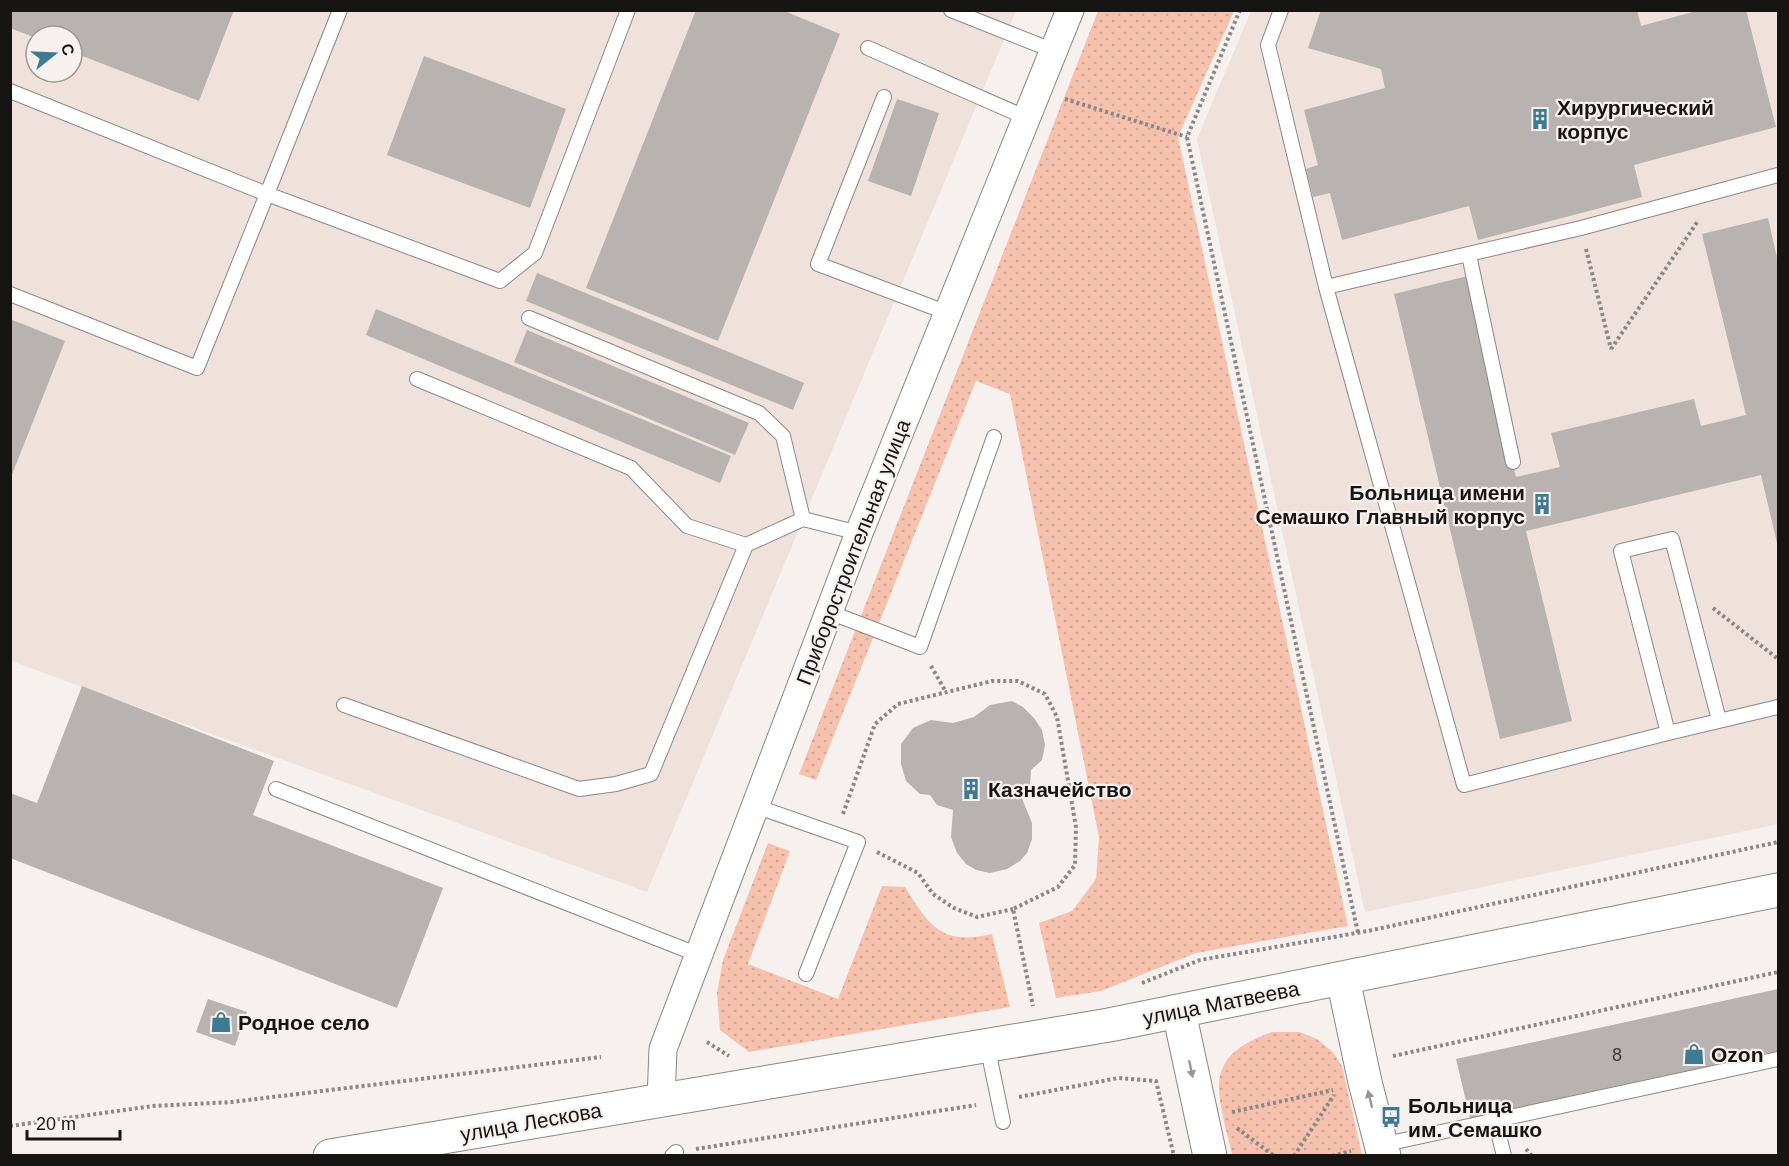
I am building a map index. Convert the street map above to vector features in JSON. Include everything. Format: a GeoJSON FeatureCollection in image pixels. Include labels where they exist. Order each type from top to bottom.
{"type":"FeatureCollection","features":[{"type":"Feature","properties":{"kind":"main road","name":"улица Матвеева"},"geometry":{"type":"LineString","coordinates":[[661,1100],[1179,1012],[1779,890]]}},
{"type":"Feature","properties":{"kind":"main road"},"geometry":{"type":"LineString","coordinates":[[1343,979],[1365,1082],[1383,1150]]}},
{"type":"Feature","properties":{"kind":"main road"},"geometry":{"type":"LineString","coordinates":[[1179,1012],[1210,1155]]}},
{"type":"Feature","properties":{"kind":"main road","name":"улица Лескова"},"geometry":{"type":"LineString","coordinates":[[330,1155],[661,1100]]}},
{"type":"Feature","properties":{"kind":"street","name":"Приборостроительная улица"},"geometry":{"type":"LineString","coordinates":[[661,1100],[663,1049],[859,533],[1070,10]]}},
{"type":"Feature","properties":{"kind":"lane"},"geometry":{"type":"LineString","coordinates":[[10,294],[196,368],[340,10]]}},
{"type":"Feature","properties":{"kind":"lane"},"geometry":{"type":"LineString","coordinates":[[10,91],[267,194],[500,280],[535,253],[628,10]]}},
{"type":"Feature","properties":{"kind":"lane"},"geometry":{"type":"LineString","coordinates":[[951,10],[1054,51]]}},
{"type":"Feature","properties":{"kind":"lane"},"geometry":{"type":"LineString","coordinates":[[1281,10],[1268,45],[1326,287],[1464,785],[1719,720],[1779,707]]}},
{"type":"Feature","properties":{"kind":"lane"},"geometry":{"type":"LineString","coordinates":[[868,48],[1027,118]]}},
{"type":"Feature","properties":{"kind":"lane"},"geometry":{"type":"LineString","coordinates":[[884,97],[818,264],[948,313]]}},
{"type":"Feature","properties":{"kind":"lane"},"geometry":{"type":"LineString","coordinates":[[1326,287],[1581,228],[1779,175]]}},
{"type":"Feature","properties":{"kind":"lane"},"geometry":{"type":"LineString","coordinates":[[1469,255],[1513,462]]}},
{"type":"Feature","properties":{"kind":"lane"},"geometry":{"type":"LineString","coordinates":[[529,318],[759,413],[783,436],[803,519]]}},
{"type":"Feature","properties":{"kind":"lane"},"geometry":{"type":"LineString","coordinates":[[417,379],[631,468],[687,526],[746,545],[803,519],[859,533]]}},
{"type":"Feature","properties":{"kind":"lane"},"geometry":{"type":"LineString","coordinates":[[829,612],[920,647],[994,437]]}},
{"type":"Feature","properties":{"kind":"lane"},"geometry":{"type":"LineString","coordinates":[[1668,734],[1622,551],[1672,538],[1719,720]]}},
{"type":"Feature","properties":{"kind":"lane"},"geometry":{"type":"LineString","coordinates":[[344,705],[579,789],[616,784],[651,774],[746,545]]}},
{"type":"Feature","properties":{"kind":"lane"},"geometry":{"type":"LineString","coordinates":[[276,789],[699,955]]}},
{"type":"Feature","properties":{"kind":"lane"},"geometry":{"type":"LineString","coordinates":[[755,806],[858,842],[806,974]]}},
{"type":"Feature","properties":{"kind":"lane"},"geometry":{"type":"LineString","coordinates":[[987,1045],[1003,1122]]}},
{"type":"Feature","properties":{"kind":"lane"},"geometry":{"type":"LineString","coordinates":[[1383,1150],[1495,1120],[1779,1059]]}},
{"type":"Feature","properties":{"kind":"lane"},"geometry":{"type":"LineString","coordinates":[[1495,1120],[1504,1155]]}},
{"type":"Feature","properties":{"kind":"path"},"geometry":{"type":"LineString","coordinates":[[1240,10],[1187,137],[1358,933]]}},
{"type":"Feature","properties":{"kind":"path"},"geometry":{"type":"LineString","coordinates":[[1038,91],[1187,137]]}},
{"type":"Feature","properties":{"kind":"path"},"geometry":{"type":"LineString","coordinates":[[1581,228],[1611,349],[1718,192]]}},
{"type":"Feature","properties":{"kind":"path"},"geometry":{"type":"LineString","coordinates":[[1684,585],[1779,659]]}},
{"type":"Feature","properties":{"kind":"path"},"geometry":{"type":"LineString","coordinates":[[920,647],[946,692]]}},
{"type":"Feature","properties":{"kind":"path"},"geometry":{"type":"LineString","coordinates":[[836,834],[875,724],[898,704],[992,681],[1018,681],[1045,694],[1057,717],[1076,827],[1075,865],[1058,887],[1013,909],[977,917],[954,908],[933,894],[918,873],[858,842]]}},
{"type":"Feature","properties":{"kind":"path"},"geometry":{"type":"LineString","coordinates":[[1135,986],[1200,960],[1358,933],[1779,842]]}},
{"type":"Feature","properties":{"kind":"path"},"geometry":{"type":"LineString","coordinates":[[1013,909],[1034,1010]]}},
{"type":"Feature","properties":{"kind":"path"},"geometry":{"type":"LineString","coordinates":[[1393,1055],[1779,972]]}},
{"type":"Feature","properties":{"kind":"path"},"geometry":{"type":"LineString","coordinates":[[707,1042],[733,1059]]}},
{"type":"Feature","properties":{"kind":"path"},"geometry":{"type":"LineString","coordinates":[[10,1126],[153,1106],[232,1102],[601,1057]]}},
{"type":"Feature","properties":{"kind":"path"},"geometry":{"type":"LineString","coordinates":[[674,1154],[999,1101],[1118,1078],[1156,1082],[1174,1155]]}},
{"type":"Feature","properties":{"kind":"path"},"geometry":{"type":"LineString","coordinates":[[1230,1113],[1338,1089],[1294,1155]]}},
{"type":"Feature","properties":{"kind":"path"},"geometry":{"type":"LineString","coordinates":[[1229,1122],[1274,1155]]}},
{"type":"Feature","properties":{"kind":"shaded area"},"geometry":{"type":"Polygon","coordinates":[[[10,11],[1016,11],[647,892],[11,661],[10,11]]]}},
{"type":"Feature","properties":{"kind":"shaded area"},"geometry":{"type":"Polygon","coordinates":[[[1098,11],[1234,11],[1178,137],[1348,926],[1196,953],[1101,991],[1056,998],[1039,923],[1072,911],[1096,879],[1099,837],[1010,394],[976,381],[816,780],[799,774],[1098,11]]]}},
{"type":"Feature","properties":{"kind":"shaded area"},"geometry":{"type":"Polygon","coordinates":[[[1251,11],[1778,11],[1778,824],[1365,912],[1197,139],[1251,11]]]}},
{"type":"Feature","properties":{"kind":"shaded area"},"geometry":{"type":"Polygon","coordinates":[[[768,843],[790,851],[748,964],[838,999],[882,886],[905,887],[922,912],[939,930],[961,937],[992,934],[1010,1007],[749,1052],[720,1030],[717,993],[723,960],[768,843]]]}},
{"type":"Feature","properties":{"kind":"shaded area"},"geometry":{"type":"Polygon","coordinates":[[[1272,1032],[1299,1032],[1317,1039],[1333,1052],[1342,1066],[1362,1155],[1232,1155],[1219,1096],[1219,1080],[1223,1066],[1233,1054],[1249,1042],[1272,1032]]]}},
{"type":"Feature","properties":{"kind":"building"},"geometry":{"type":"Polygon","coordinates":[[[10,10],[234,10],[199,101],[84,57],[84,24],[24,24],[24,33],[10,28],[10,10]]]}},
{"type":"Feature","properties":{"kind":"building"},"geometry":{"type":"Polygon","coordinates":[[[696,10],[782,10],[840,34],[718,341],[586,288],[696,10]]]}},
{"type":"Feature","properties":{"kind":"building","name":"Хирургический корпус"},"geometry":{"type":"Polygon","coordinates":[[[1321,10],[1637,10],[1641,26],[1700,10],[1746,10],[1776,127],[1634,165],[1642,197],[1478,240],[1469,206],[1342,240],[1330,193],[1313,197],[1306,169],[1318,165],[1304,110],[1385,88],[1381,69],[1308,48],[1321,10]]]}},
{"type":"Feature","properties":{"kind":"building"},"geometry":{"type":"Polygon","coordinates":[[[424,56],[566,109],[530,208],[387,155],[424,56]]]}},
{"type":"Feature","properties":{"kind":"building"},"geometry":{"type":"Polygon","coordinates":[[[897,99],[939,113],[911,196],[868,181],[897,99]]]}},
{"type":"Feature","properties":{"kind":"building","name":"Больница имени Семашко Главный корпус"},"geometry":{"type":"Polygon","coordinates":[[[1768,218],[1778,262],[1778,547],[1761,475],[1526,531],[1572,721],[1500,739],[1394,294],[1468,276],[1516,477],[1560,467],[1551,433],[1694,399],[1701,426],[1746,415],[1702,234],[1768,218]]]}},
{"type":"Feature","properties":{"kind":"building"},"geometry":{"type":"Polygon","coordinates":[[[537,273],[804,383],[793,410],[526,301],[537,273]]]}},
{"type":"Feature","properties":{"kind":"building"},"geometry":{"type":"Polygon","coordinates":[[[376,309],[731,456],[720,483],[366,335],[376,309]]]}},
{"type":"Feature","properties":{"kind":"building"},"geometry":{"type":"Polygon","coordinates":[[[10,319],[65,341],[11,477],[10,476],[10,319]]]}},
{"type":"Feature","properties":{"kind":"building"},"geometry":{"type":"Polygon","coordinates":[[[527,330],[749,423],[735,455],[514,362],[527,330]]]}},
{"type":"Feature","properties":{"kind":"building"},"geometry":{"type":"Polygon","coordinates":[[[82,686],[274,761],[253,815],[443,888],[397,1008],[10,858],[10,793],[37,803],[82,686]]]}},
{"type":"Feature","properties":{"kind":"building","name":"Казначейство"},"geometry":{"type":"Polygon","coordinates":[[[1012,701],[1023,707],[1034,718],[1042,730],[1045,745],[1042,760],[1031,770],[1030,785],[1021,796],[1032,823],[1032,839],[1027,853],[1020,861],[1007,869],[990,873],[976,870],[966,864],[957,853],[951,837],[953,810],[937,805],[930,795],[920,794],[906,781],[901,764],[901,744],[913,728],[931,720],[953,723],[974,717],[990,705],[1012,701]]]}},
{"type":"Feature","properties":{"kind":"building"},"geometry":{"type":"Polygon","coordinates":[[[1778,989],[1778,1051],[1470,1118],[1456,1059],[1778,989]]]}},
{"type":"Feature","properties":{"kind":"building","name":"Родное село"},"geometry":{"type":"Polygon","coordinates":[[[208,999],[247,1012],[235,1046],[196,1032],[208,999]]]}},
{"type":"Feature","properties":{"kind":"place","name":"Хирургический корпус"},"geometry":{"type":"Point","coordinates":[1540,119]}},
{"type":"Feature","properties":{"kind":"place","name":"Больница имени Семашко Главный корпус"},"geometry":{"type":"Point","coordinates":[1542,504]}},
{"type":"Feature","properties":{"kind":"place","name":"Казначейство"},"geometry":{"type":"Point","coordinates":[971,789]}},
{"type":"Feature","properties":{"kind":"place","name":"Родное село"},"geometry":{"type":"Point","coordinates":[221,1022]}},
{"type":"Feature","properties":{"kind":"place","name":"Ozon"},"geometry":{"type":"Point","coordinates":[1694,1054]}},
{"type":"Feature","properties":{"kind":"place","name":"Больница им. Семашко"},"geometry":{"type":"Point","coordinates":[1391,1117]}}]}
